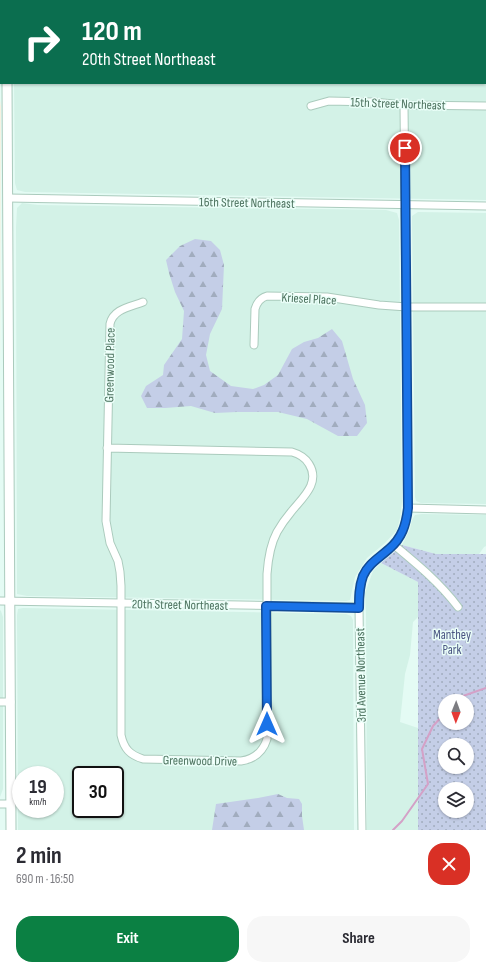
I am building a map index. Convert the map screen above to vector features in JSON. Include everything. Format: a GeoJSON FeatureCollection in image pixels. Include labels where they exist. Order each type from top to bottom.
{"type":"FeatureCollection","features":[{"type":"Feature","properties":{"kind":"street"},"geometry":{"type":"LineString","coordinates":[[5,89],[8,198],[11,830]]}},
{"type":"Feature","properties":{"kind":"street","name":"15th Street Northeast"},"geometry":{"type":"LineString","coordinates":[[311,106],[329,101],[373,102],[404,105],[486,106]]}},
{"type":"Feature","properties":{"kind":"street","name":"3rd Avenue Northeast"},"geometry":{"type":"LineString","coordinates":[[362,830],[360,585],[368,567],[374,560],[394,545],[404,531],[407,522],[408,508],[404,105]]}},
{"type":"Feature","properties":{"kind":"street","name":"16th Street Northeast"},"geometry":{"type":"LineString","coordinates":[[8,198],[486,206]]}},
{"type":"Feature","properties":{"kind":"street","name":"Kriesel Place"},"geometry":{"type":"LineString","coordinates":[[254,345],[256,304],[259,300],[267,296],[327,297],[378,305],[407,306]]}},
{"type":"Feature","properties":{"kind":"street","name":"Greenwood Place"},"geometry":{"type":"LineString","coordinates":[[107,448],[111,319],[118,311],[143,302]]}},
{"type":"Feature","properties":{"kind":"street"},"geometry":{"type":"LineString","coordinates":[[407,306],[486,308]]}},
{"type":"Feature","properties":{"kind":"street","name":"Greenwood Drive"},"geometry":{"type":"LineString","coordinates":[[107,448],[292,452],[303,456],[308,461],[313,474],[311,486],[308,492],[283,522],[277,532],[270,551],[267,574],[266,606],[267,739],[262,750],[253,758],[246,760],[143,759],[136,757],[125,748],[122,741],[121,603],[120,572],[118,561],[109,538],[106,521],[107,448]]}},
{"type":"Feature","properties":{"kind":"street"},"geometry":{"type":"LineString","coordinates":[[408,508],[486,510]]}},
{"type":"Feature","properties":{"kind":"street"},"geometry":{"type":"LineString","coordinates":[[394,545],[422,567],[448,594],[458,607]]}},
{"type":"Feature","properties":{"kind":"street","name":"20th Street Northeast"},"geometry":{"type":"LineString","coordinates":[[0,601],[359,608]]}},
{"type":"Feature","properties":{"kind":"street"},"geometry":{"type":"LineString","coordinates":[[0,702],[11,702]]}},
{"type":"Feature","properties":{"kind":"street"},"geometry":{"type":"LineString","coordinates":[[0,804],[11,804]]}},
{"type":"Feature","properties":{"kind":"shaded area"},"geometry":{"type":"Polygon","coordinates":[[[14,84],[486,84],[486,200],[25,192],[17,190],[15,183],[14,84]]]}},
{"type":"Feature","properties":{"kind":"shaded area"},"geometry":{"type":"Polygon","coordinates":[[[0,100],[1,107],[0,400],[0,100]]]}},
{"type":"Feature","properties":{"kind":"shaded area"},"geometry":{"type":"Polygon","coordinates":[[[22,203],[38,205],[386,210],[397,213],[399,220],[402,502],[397,530],[385,543],[367,558],[355,577],[350,600],[27,596],[17,594],[16,227],[17,208],[22,203]]]}},
{"type":"Feature","properties":{"kind":"shaded area"},"geometry":{"type":"Polygon","coordinates":[[[418,212],[486,213],[486,504],[421,503],[416,501],[415,497],[412,216],[418,212]]]}},
{"type":"Feature","properties":{"kind":"shaded area"},"geometry":{"type":"Polygon","coordinates":[[[415,515],[486,515],[486,546],[479,554],[436,554],[402,545],[415,515]]]}},
{"type":"Feature","properties":{"kind":"shaded area"},"geometry":{"type":"Polygon","coordinates":[[[381,563],[418,582],[418,617],[413,622],[410,655],[405,674],[400,722],[418,728],[418,830],[367,830],[365,593],[373,571],[381,563]]]}},
{"type":"Feature","properties":{"kind":"shaded area"},"geometry":{"type":"Polygon","coordinates":[[[23,608],[346,614],[351,616],[353,620],[354,830],[18,830],[18,818],[64,818],[64,766],[18,766],[18,609],[23,608]]]}},
{"type":"Feature","properties":{"kind":"shaded area"},"geometry":{"type":"Polygon","coordinates":[[[0,610],[3,617],[3,789],[0,797],[0,610]]]}},
{"type":"Feature","properties":{"kind":"green space"},"geometry":{"type":"Polygon","coordinates":[[[195,239],[211,241],[220,250],[224,265],[222,309],[210,334],[206,355],[210,371],[231,386],[253,389],[264,385],[278,375],[292,349],[304,342],[318,338],[332,329],[342,341],[353,379],[365,405],[367,423],[357,436],[338,436],[307,419],[278,412],[215,413],[191,406],[147,408],[141,396],[146,386],[163,375],[164,365],[182,339],[184,311],[175,292],[166,260],[180,246],[195,239]]]}},
{"type":"Feature","properties":{"kind":"green space","name":"Manthey Park"},"geometry":{"type":"Polygon","coordinates":[[[402,545],[436,554],[486,554],[486,830],[418,830],[418,582],[381,563],[402,545]]]}},
{"type":"Feature","properties":{"kind":"green space"},"geometry":{"type":"Polygon","coordinates":[[[278,794],[287,798],[299,799],[302,804],[304,830],[212,830],[216,804],[278,794]]]}},
{"type":"Feature","properties":{"kind":"waterway"},"geometry":{"type":"LineString","coordinates":[[469,694],[486,688]]}},
{"type":"Feature","properties":{"kind":"waterway"},"geometry":{"type":"LineString","coordinates":[[393,830],[402,821],[428,784],[422,749],[433,726],[438,721]]}},
{"type":"Feature","properties":{"kind":"route"},"geometry":{"type":"LineString","coordinates":[[267,724],[266,606],[359,608],[360,585],[368,567],[374,560],[396,542],[404,531],[407,522],[405,148]]}}]}
